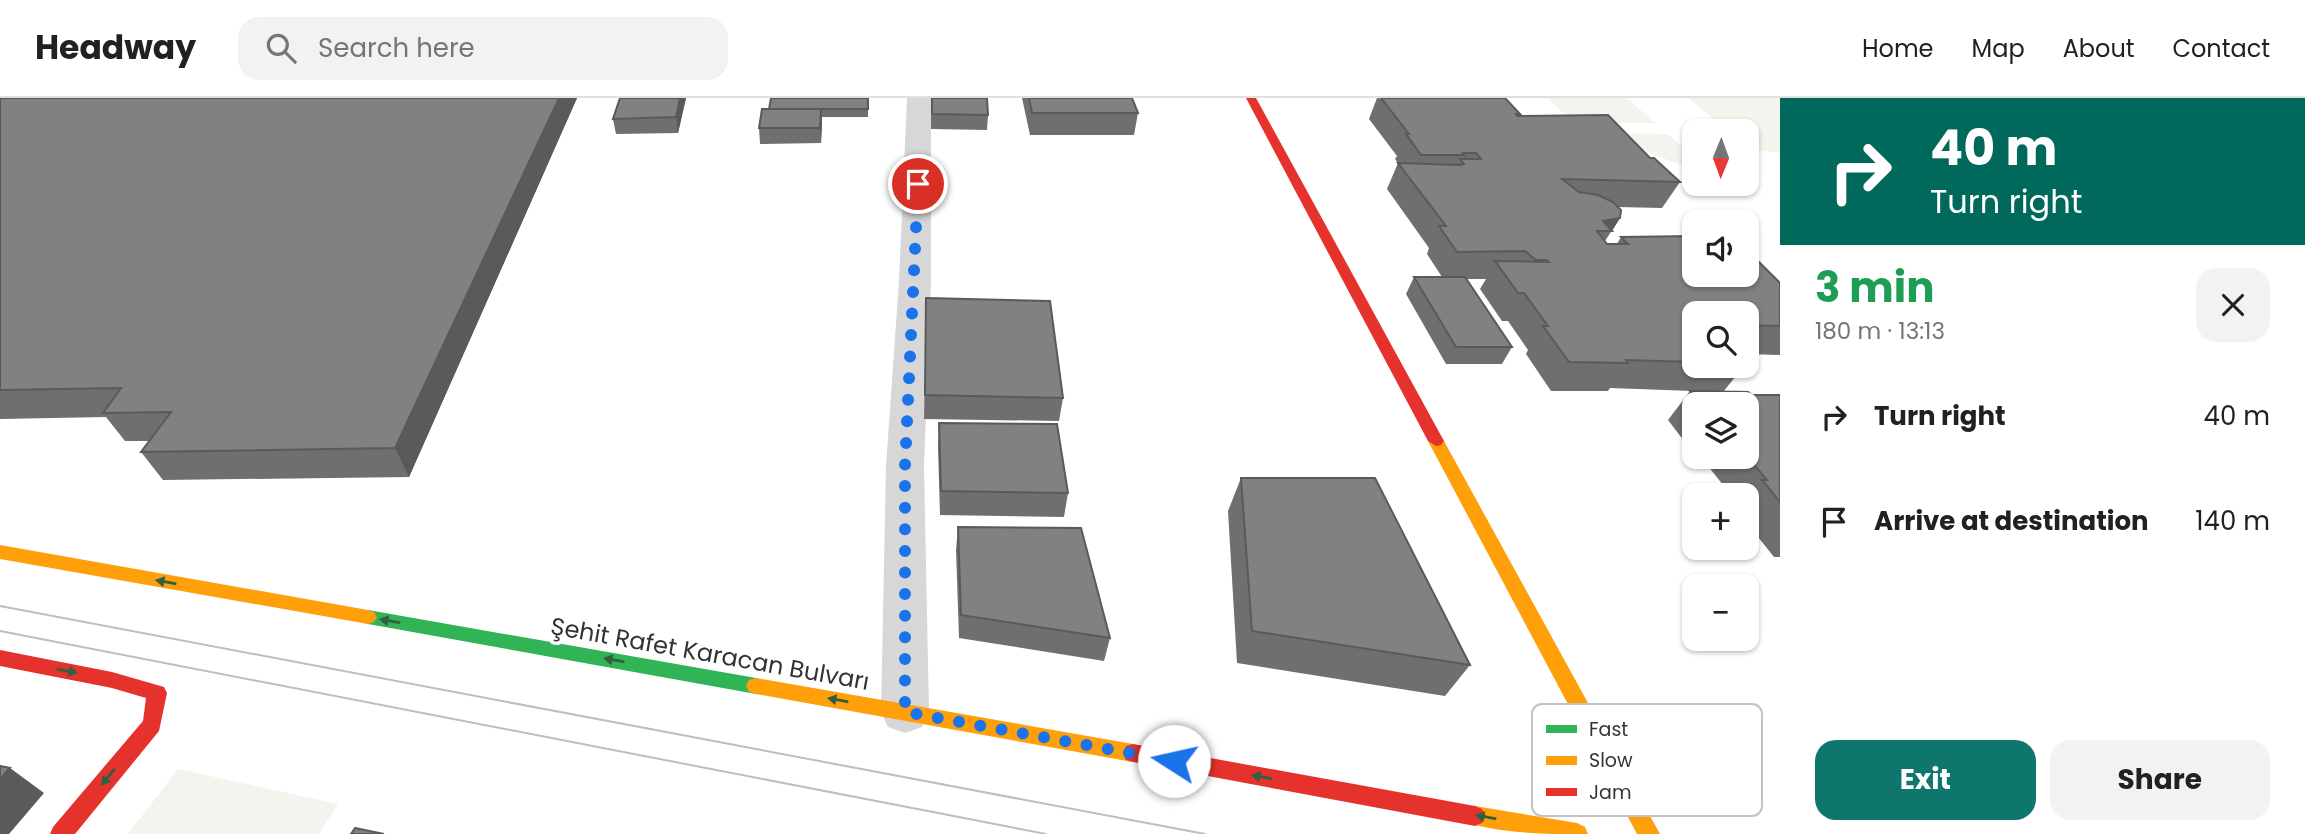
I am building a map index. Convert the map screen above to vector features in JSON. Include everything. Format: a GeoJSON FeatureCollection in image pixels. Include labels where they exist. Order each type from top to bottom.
{"type":"FeatureCollection","features":[{"type":"Feature","properties":{"kind":"main road"},"geometry":{"type":"LineString","coordinates":[[1251,98],[1579,704]]}},
{"type":"Feature","properties":{"kind":"main road","name":"Şehit Rafet Karacan Bulvarı"},"geometry":{"type":"LineString","coordinates":[[0,552],[1577,834]]}},
{"type":"Feature","properties":{"kind":"main road"},"geometry":{"type":"LineString","coordinates":[[0,658],[112,680],[157,693],[152,725],[61,834]]}},
{"type":"Feature","properties":{"kind":"main road"},"geometry":{"type":"LineString","coordinates":[[1639,816],[1649,834]]}},
{"type":"Feature","properties":{"kind":"street"},"geometry":{"type":"LineString","coordinates":[[905,712],[905,478],[915,267],[919,98]]}},
{"type":"Feature","properties":{"kind":"shaded area"},"geometry":{"type":"Polygon","coordinates":[[[1548,98],[1627,98],[1655,123],[1573,123],[1548,98]]]}},
{"type":"Feature","properties":{"kind":"shaded area"},"geometry":{"type":"Polygon","coordinates":[[[1688,98],[1780,98],[1780,152],[1759,151],[1759,119],[1714,119],[1688,98]]]}},
{"type":"Feature","properties":{"kind":"shaded area"},"geometry":{"type":"Polygon","coordinates":[[[1598,133],[1668,134],[1682,146],[1682,165],[1598,133]]]}},
{"type":"Feature","properties":{"kind":"shaded area"},"geometry":{"type":"Polygon","coordinates":[[[178,769],[338,804],[319,834],[128,834],[178,769]]]}},
{"type":"Feature","properties":{"kind":"building"},"geometry":{"type":"Polygon","coordinates":[[[0,98],[559,98],[395,448],[141,452],[171,412],[103,413],[121,388],[0,390],[0,98]]]}},
{"type":"Feature","properties":{"kind":"building"},"geometry":{"type":"Polygon","coordinates":[[[620,98],[680,98],[676,117],[613,119],[620,98]]]}},
{"type":"Feature","properties":{"kind":"building"},"geometry":{"type":"Polygon","coordinates":[[[771,98],[868,98],[868,109],[769,109],[771,98]]]}},
{"type":"Feature","properties":{"kind":"building"},"geometry":{"type":"Polygon","coordinates":[[[932,98],[987,98],[988,115],[932,114],[932,98]]]}},
{"type":"Feature","properties":{"kind":"building"},"geometry":{"type":"Polygon","coordinates":[[[1029,98],[1132,98],[1138,113],[1032,113],[1029,98]]]}},
{"type":"Feature","properties":{"kind":"building"},"geometry":{"type":"Polygon","coordinates":[[[1381,98],[1505,98],[1520,114],[1516,114],[1517,116],[1608,115],[1650,158],[1654,158],[1680,182],[1562,179],[1579,192],[1598,195],[1613,202],[1621,210],[1620,218],[1603,221],[1612,231],[1597,231],[1607,244],[1628,244],[1621,237],[1682,236],[1682,287],[1759,287],[1759,262],[1780,283],[1780,326],[1759,325],[1759,301],[1682,301],[1682,362],[1569,362],[1543,326],[1548,326],[1524,293],[1518,293],[1495,261],[1549,262],[1536,260],[1525,251],[1457,252],[1439,226],[1446,226],[1398,163],[1459,165],[1464,164],[1460,159],[1481,159],[1476,153],[1421,155],[1406,134],[1409,134],[1381,98]]]}},
{"type":"Feature","properties":{"kind":"building"},"geometry":{"type":"Polygon","coordinates":[[[762,109],[821,109],[820,128],[759,128],[762,109]]]}},
{"type":"Feature","properties":{"kind":"building"},"geometry":{"type":"Polygon","coordinates":[[[1414,277],[1465,277],[1512,347],[1456,347],[1414,277]]]}},
{"type":"Feature","properties":{"kind":"building"},"geometry":{"type":"Polygon","coordinates":[[[926,298],[1050,301],[1063,398],[925,395],[926,298]]]}},
{"type":"Feature","properties":{"kind":"building"},"geometry":{"type":"Polygon","coordinates":[[[1759,395],[1780,395],[1780,502],[1762,480],[1767,480],[1758,469],[1759,395]]]}},
{"type":"Feature","properties":{"kind":"building"},"geometry":{"type":"Polygon","coordinates":[[[939,423],[1057,424],[1068,493],[941,491],[939,423]]]}},
{"type":"Feature","properties":{"kind":"building"},"geometry":{"type":"Polygon","coordinates":[[[1241,478],[1375,478],[1470,665],[1252,631],[1241,478]]]}},
{"type":"Feature","properties":{"kind":"building"},"geometry":{"type":"Polygon","coordinates":[[[958,527],[1081,528],[1110,638],[961,615],[958,527]]]}},
{"type":"Feature","properties":{"kind":"building"},"geometry":{"type":"Polygon","coordinates":[[[0,766],[10,768],[0,779],[0,766]]]}},
{"type":"Feature","properties":{"kind":"building"},"geometry":{"type":"Polygon","coordinates":[[[355,828],[384,834],[351,834],[355,828]]]}},
{"type":"Feature","properties":{"kind":"tram line"},"geometry":{"type":"LineString","coordinates":[[0,606],[1205,834]]}},
{"type":"Feature","properties":{"kind":"tram line"},"geometry":{"type":"LineString","coordinates":[[0,631],[1046,834]]}},
{"type":"Feature","properties":{"kind":"traffic: fast"},"geometry":{"type":"LineString","coordinates":[[368,617],[756,686]]}},
{"type":"Feature","properties":{"kind":"traffic: slow"},"geometry":{"type":"LineString","coordinates":[[1436,441],[1579,704]]}},
{"type":"Feature","properties":{"kind":"traffic: slow"},"geometry":{"type":"LineString","coordinates":[[0,552],[368,617]]}},
{"type":"Feature","properties":{"kind":"traffic: slow"},"geometry":{"type":"LineString","coordinates":[[756,686],[1133,753]]}},
{"type":"Feature","properties":{"kind":"traffic: slow"},"geometry":{"type":"LineString","coordinates":[[1475,816],[1577,834]]}},
{"type":"Feature","properties":{"kind":"traffic: slow"},"geometry":{"type":"LineString","coordinates":[[1639,816],[1649,834]]}},
{"type":"Feature","properties":{"kind":"traffic: jam"},"geometry":{"type":"LineString","coordinates":[[1251,98],[1436,441]]}},
{"type":"Feature","properties":{"kind":"traffic: jam"},"geometry":{"type":"LineString","coordinates":[[0,658],[112,680],[157,693],[152,725],[61,834]]}},
{"type":"Feature","properties":{"kind":"traffic: jam"},"geometry":{"type":"LineString","coordinates":[[1133,753],[1475,816]]}},
{"type":"Feature","properties":{"kind":"route"},"geometry":{"type":"LineString","coordinates":[[918,184],[905,466],[905,712],[1174,761]]}}]}
